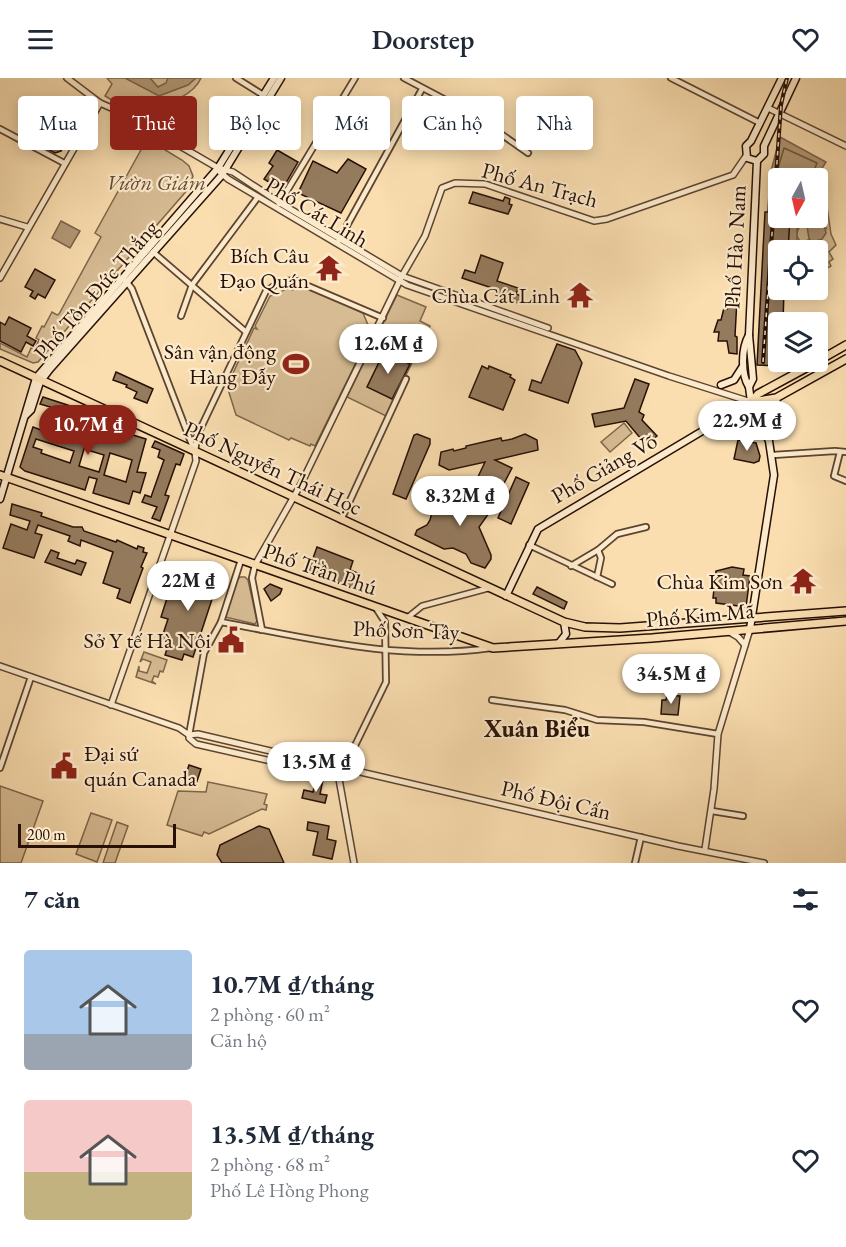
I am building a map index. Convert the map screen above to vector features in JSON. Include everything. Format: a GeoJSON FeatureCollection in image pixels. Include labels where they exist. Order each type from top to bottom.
{"type":"FeatureCollection","features":[{"type":"Feature","properties":{"kind":"main road","name":"Phố Hào Nam"},"geometry":{"type":"LineString","coordinates":[[757,161],[746,156],[746,146],[751,141],[782,78]]}},
{"type":"Feature","properties":{"kind":"main road","name":"Phố Hào Nam"},"geometry":{"type":"LineString","coordinates":[[750,388],[744,379],[744,366],[748,335],[757,161],[764,154],[764,146],[796,78]]}},
{"type":"Feature","properties":{"kind":"main road","name":"Phố Tôn Đức Thắng"},"geometry":{"type":"LineString","coordinates":[[39,379],[218,168],[263,95],[278,79]]}},
{"type":"Feature","properties":{"kind":"main road","name":"Phố Tôn Đức Thắng"},"geometry":{"type":"LineString","coordinates":[[124,279],[153,252],[222,175],[278,79]]}},
{"type":"Feature","properties":{"kind":"main road"},"geometry":{"type":"LineString","coordinates":[[760,123],[772,128]]}},
{"type":"Feature","properties":{"kind":"main road"},"geometry":{"type":"LineString","coordinates":[[751,141],[760,141],[764,146]]}},
{"type":"Feature","properties":{"kind":"main road","name":"Phố Hào Nam"},"geometry":{"type":"LineString","coordinates":[[748,335],[753,379],[750,388],[751,402]]}},
{"type":"Feature","properties":{"kind":"main road","name":"Phố Giảng Võ"},"geometry":{"type":"LineString","coordinates":[[828,355],[846,345]]}},
{"type":"Feature","properties":{"kind":"main road","name":"Phố Giảng Võ"},"geometry":{"type":"LineString","coordinates":[[751,402],[768,401],[846,359]]}},
{"type":"Feature","properties":{"kind":"main road","name":"Phố Nguyễn Thái Học"},"geometry":{"type":"LineString","coordinates":[[0,361],[564,622]]}},
{"type":"Feature","properties":{"kind":"main road"},"geometry":{"type":"LineString","coordinates":[[721,385],[734,380],[744,366]]}},
{"type":"Feature","properties":{"kind":"main road","name":"Phố Giảng Võ"},"geometry":{"type":"LineString","coordinates":[[506,596],[536,531],[560,514],[751,402],[765,390],[797,372]]}},
{"type":"Feature","properties":{"kind":"main road"},"geometry":{"type":"LineString","coordinates":[[0,499],[3,476],[26,415],[31,410],[39,379]]}},
{"type":"Feature","properties":{"kind":"main road"},"geometry":{"type":"LineString","coordinates":[[750,388],[765,390]]}},
{"type":"Feature","properties":{"kind":"main road"},"geometry":{"type":"LineString","coordinates":[[763,424],[764,408],[783,394]]}},
{"type":"Feature","properties":{"kind":"main road"},"geometry":{"type":"LineString","coordinates":[[750,629],[774,482],[773,455],[763,424],[751,402]]}},
{"type":"Feature","properties":{"kind":"main road","name":"Phố Trần Phú"},"geometry":{"type":"LineString","coordinates":[[3,476],[493,648]]}},
{"type":"Feature","properties":{"kind":"main road","name":"Phố Kim Mã"},"geometry":{"type":"LineString","coordinates":[[564,622],[597,628],[846,611]]}},
{"type":"Feature","properties":{"kind":"main road","name":"Phố Kim Mã"},"geometry":{"type":"LineString","coordinates":[[558,643],[597,642],[846,621]]}},
{"type":"Feature","properties":{"kind":"main road"},"geometry":{"type":"LineString","coordinates":[[558,643],[566,634],[564,622]]}},
{"type":"Feature","properties":{"kind":"main road"},"geometry":{"type":"LineString","coordinates":[[597,628],[597,642]]}},
{"type":"Feature","properties":{"kind":"main road","name":"Phố Sơn Tây"},"geometry":{"type":"LineString","coordinates":[[493,648],[558,643]]}},
{"type":"Feature","properties":{"kind":"street"},"geometry":{"type":"LineString","coordinates":[[67,78],[100,103],[125,114],[218,168],[226,168]]}},
{"type":"Feature","properties":{"kind":"street"},"geometry":{"type":"LineString","coordinates":[[236,78],[263,95]]}},
{"type":"Feature","properties":{"kind":"street"},"geometry":{"type":"LineString","coordinates":[[279,206],[355,78]]}},
{"type":"Feature","properties":{"kind":"street"},"geometry":{"type":"LineString","coordinates":[[404,78],[474,115],[528,153]]}},
{"type":"Feature","properties":{"kind":"street"},"geometry":{"type":"LineString","coordinates":[[671,78],[760,123]]}},
{"type":"Feature","properties":{"kind":"street"},"geometry":{"type":"LineString","coordinates":[[338,241],[422,89]]}},
{"type":"Feature","properties":{"kind":"street"},"geometry":{"type":"LineString","coordinates":[[0,278],[27,227],[100,103]]}},
{"type":"Feature","properties":{"kind":"street"},"geometry":{"type":"LineString","coordinates":[[768,108],[846,146]]}},
{"type":"Feature","properties":{"kind":"street"},"geometry":{"type":"LineString","coordinates":[[0,129],[64,163]]}},
{"type":"Feature","properties":{"kind":"street","name":"Phố An Trạch"},"geometry":{"type":"LineString","coordinates":[[255,565],[293,498],[401,279],[425,236],[442,188],[455,183],[485,184],[594,221],[733,176],[746,156]]}},
{"type":"Feature","properties":{"kind":"street","name":"Phố Cát Linh"},"geometry":{"type":"LineString","coordinates":[[218,168],[222,175],[258,197],[279,206]]}},
{"type":"Feature","properties":{"kind":"street","name":"Phố Cát Linh"},"geometry":{"type":"LineString","coordinates":[[226,168],[279,206],[401,279],[751,402]]}},
{"type":"Feature","properties":{"kind":"street"},"geometry":{"type":"LineString","coordinates":[[181,316],[192,285],[258,197]]}},
{"type":"Feature","properties":{"kind":"street"},"geometry":{"type":"LineString","coordinates":[[0,219],[27,227]]}},
{"type":"Feature","properties":{"kind":"street"},"geometry":{"type":"LineString","coordinates":[[153,252],[246,332]]}},
{"type":"Feature","properties":{"kind":"street"},"geometry":{"type":"LineString","coordinates":[[124,279],[132,289],[195,452]]}},
{"type":"Feature","properties":{"kind":"street"},"geometry":{"type":"LineString","coordinates":[[111,705],[196,461],[197,436],[266,291],[287,280],[303,283],[383,318]]}},
{"type":"Feature","properties":{"kind":"street"},"geometry":{"type":"LineString","coordinates":[[340,519],[406,379]]}},
{"type":"Feature","properties":{"kind":"street"},"geometry":{"type":"LineString","coordinates":[[773,455],[843,452],[834,476],[846,481]]}},
{"type":"Feature","properties":{"kind":"street"},"geometry":{"type":"LineString","coordinates":[[571,566],[598,550],[617,534],[646,526]]}},
{"type":"Feature","properties":{"kind":"street"},"geometry":{"type":"LineString","coordinates":[[529,545],[612,584]]}},
{"type":"Feature","properties":{"kind":"street"},"geometry":{"type":"LineString","coordinates":[[597,577],[600,558],[598,550]]}},
{"type":"Feature","properties":{"kind":"street"},"geometry":{"type":"LineString","coordinates":[[189,735],[204,653],[221,622],[241,560]]}},
{"type":"Feature","properties":{"kind":"street"},"geometry":{"type":"LineString","coordinates":[[255,565],[252,578],[262,630]]}},
{"type":"Feature","properties":{"kind":"street"},"geometry":{"type":"LineString","coordinates":[[407,618],[422,606],[489,588]]}},
{"type":"Feature","properties":{"kind":"street"},"geometry":{"type":"LineString","coordinates":[[354,863],[339,779],[385,687],[387,651],[385,622],[376,608]]}},
{"type":"Feature","properties":{"kind":"street"},"geometry":{"type":"LineString","coordinates":[[385,622],[396,615]]}},
{"type":"Feature","properties":{"kind":"street","name":"Phố Sơn Tây"},"geometry":{"type":"LineString","coordinates":[[221,622],[358,648],[387,651],[493,648]]}},
{"type":"Feature","properties":{"kind":"street"},"geometry":{"type":"LineString","coordinates":[[705,849],[712,811],[718,734],[750,629]]}},
{"type":"Feature","properties":{"kind":"street"},"geometry":{"type":"LineString","coordinates":[[726,630],[738,636],[745,645]]}},
{"type":"Feature","properties":{"kind":"street"},"geometry":{"type":"LineString","coordinates":[[0,666],[179,728],[189,735],[195,744],[328,774],[341,771]]}},
{"type":"Feature","properties":{"kind":"street"},"geometry":{"type":"LineString","coordinates":[[0,768],[31,677]]}},
{"type":"Feature","properties":{"kind":"street"},"geometry":{"type":"LineString","coordinates":[[492,700],[565,710],[597,720],[644,722],[718,734]]}},
{"type":"Feature","properties":{"kind":"street"},"geometry":{"type":"LineString","coordinates":[[189,735],[198,734],[334,766],[341,771]]}},
{"type":"Feature","properties":{"kind":"street"},"geometry":{"type":"LineString","coordinates":[[259,758],[261,749]]}},
{"type":"Feature","properties":{"kind":"street","name":"Phố Đội Cấn"},"geometry":{"type":"LineString","coordinates":[[341,771],[352,770],[764,863]]}},
{"type":"Feature","properties":{"kind":"street"},"geometry":{"type":"LineString","coordinates":[[712,811],[743,816]]}},
{"type":"Feature","properties":{"kind":"street"},"geometry":{"type":"LineString","coordinates":[[635,863],[641,837]]}},
{"type":"Feature","properties":{"kind":"green space"},"geometry":{"type":"Polygon","coordinates":[[[107,78],[201,78],[193,89],[183,96],[110,96],[110,99],[105,96],[112,84],[107,78]]]}},
{"type":"Feature","properties":{"kind":"green space","name":"Vườn Giám"},"geometry":{"type":"Polygon","coordinates":[[[141,150],[165,150],[189,166],[193,176],[189,188],[38,362],[33,363],[0,349],[0,343],[27,357],[31,348],[34,350],[39,340],[36,338],[42,326],[44,327],[52,312],[59,314],[101,237],[95,233],[141,150]]]}},
{"type":"Feature","properties":{"kind":"green space"},"geometry":{"type":"Polygon","coordinates":[[[828,214],[831,234],[836,245],[829,252],[833,259],[829,262],[831,266],[828,268],[828,240],[799,240],[796,235],[799,228],[828,228],[828,214]]]}},
{"type":"Feature","properties":{"kind":"green space","name":"Sân vận động Hàng Đẫy"},"geometry":{"type":"Polygon","coordinates":[[[303,285],[363,313],[371,332],[315,446],[291,438],[289,440],[236,415],[227,386],[241,356],[244,356],[242,354],[254,328],[257,329],[255,326],[270,296],[291,287],[292,290],[303,285]]]}},
{"type":"Feature","properties":{"kind":"green space"},"geometry":{"type":"Polygon","coordinates":[[[397,295],[426,307],[420,321],[430,326],[386,416],[347,397],[397,295]]]}},
{"type":"Feature","properties":{"kind":"green space"},"geometry":{"type":"Polygon","coordinates":[[[624,423],[632,433],[610,452],[601,442],[624,423]]]}},
{"type":"Feature","properties":{"kind":"green space"},"geometry":{"type":"Polygon","coordinates":[[[240,577],[248,580],[257,621],[255,624],[225,617],[236,581],[240,577]]]}},
{"type":"Feature","properties":{"kind":"green space"},"geometry":{"type":"Polygon","coordinates":[[[144,652],[167,660],[163,672],[160,671],[158,677],[154,676],[152,681],[156,684],[136,677],[139,666],[139,671],[147,673],[151,662],[143,659],[140,662],[144,652]]]}},
{"type":"Feature","properties":{"kind":"green space"},"geometry":{"type":"Polygon","coordinates":[[[208,782],[267,794],[264,804],[267,805],[266,810],[262,809],[209,834],[204,832],[202,836],[167,825],[178,791],[206,792],[208,782]]]}},
{"type":"Feature","properties":{"kind":"green space"},"geometry":{"type":"Polygon","coordinates":[[[0,786],[43,801],[21,863],[0,863],[0,786]]]}},
{"type":"Feature","properties":{"kind":"green space"},"geometry":{"type":"Polygon","coordinates":[[[91,813],[112,820],[97,862],[76,854],[91,813]]]}},
{"type":"Feature","properties":{"kind":"green space"},"geometry":{"type":"Polygon","coordinates":[[[117,822],[128,826],[115,863],[103,863],[117,822]]]}},
{"type":"Feature","properties":{"kind":"water"},"geometry":{"type":"Polygon","coordinates":[[[125,78],[150,78],[158,87],[166,83],[168,78],[196,78],[188,85],[159,96],[125,78]]]}},
{"type":"Feature","properties":{"kind":"water"},"geometry":{"type":"Polygon","coordinates":[[[780,137],[826,162],[822,168],[772,168],[780,137]]]}},
{"type":"Feature","properties":{"kind":"water"},"geometry":{"type":"Polygon","coordinates":[[[768,207],[768,228],[798,228],[797,240],[768,240],[768,255],[764,255],[768,207]]]}},
{"type":"Feature","properties":{"kind":"water"},"geometry":{"type":"Polygon","coordinates":[[[61,221],[80,231],[70,248],[52,238],[61,221]]]}},
{"type":"Feature","properties":{"kind":"water"},"geometry":{"type":"Polygon","coordinates":[[[807,228],[825,228],[826,233],[822,239],[809,239],[807,228]]]}},
{"type":"Feature","properties":{"kind":"building"},"geometry":{"type":"Polygon","coordinates":[[[277,150],[298,162],[283,188],[281,186],[280,189],[264,179],[273,166],[269,163],[277,150]]]}},
{"type":"Feature","properties":{"kind":"building"},"geometry":{"type":"Polygon","coordinates":[[[348,159],[366,169],[341,213],[298,193],[313,161],[337,173],[348,159]]]}},
{"type":"Feature","properties":{"kind":"building"},"geometry":{"type":"Polygon","coordinates":[[[473,192],[503,201],[505,197],[510,199],[509,204],[512,205],[508,214],[469,203],[473,192]]]}},
{"type":"Feature","properties":{"kind":"building"},"geometry":{"type":"Polygon","coordinates":[[[765,212],[768,212],[768,228],[789,228],[789,240],[768,240],[768,300],[784,300],[783,312],[768,312],[768,365],[757,365],[765,212]]]}},
{"type":"Feature","properties":{"kind":"building"},"geometry":{"type":"Polygon","coordinates":[[[481,255],[503,263],[497,281],[518,288],[516,294],[524,297],[521,304],[496,295],[498,290],[462,278],[465,270],[475,273],[481,255]]]}},
{"type":"Feature","properties":{"kind":"building"},"geometry":{"type":"Polygon","coordinates":[[[35,269],[55,280],[45,298],[38,294],[35,299],[30,296],[33,291],[25,287],[35,269]]]}},
{"type":"Feature","properties":{"kind":"building"},"geometry":{"type":"Polygon","coordinates":[[[731,298],[737,299],[735,336],[737,337],[737,354],[729,353],[727,341],[718,341],[719,332],[714,332],[731,298]]]}},
{"type":"Feature","properties":{"kind":"building"},"geometry":{"type":"Polygon","coordinates":[[[9,317],[31,328],[27,336],[36,341],[33,346],[26,342],[21,352],[0,341],[0,322],[5,325],[9,317]]]}},
{"type":"Feature","properties":{"kind":"building"},"geometry":{"type":"Polygon","coordinates":[[[557,344],[575,350],[582,363],[568,403],[529,390],[532,380],[541,383],[557,344]]]}},
{"type":"Feature","properties":{"kind":"building"},"geometry":{"type":"Polygon","coordinates":[[[384,352],[410,364],[392,399],[367,387],[384,352]]]}},
{"type":"Feature","properties":{"kind":"building"},"geometry":{"type":"Polygon","coordinates":[[[482,366],[488,369],[489,366],[511,375],[510,377],[515,380],[503,410],[469,397],[482,366]]]}},
{"type":"Feature","properties":{"kind":"building"},"geometry":{"type":"Polygon","coordinates":[[[116,372],[153,389],[147,403],[134,398],[137,392],[126,387],[127,385],[113,380],[116,372]]]}},
{"type":"Feature","properties":{"kind":"building"},"geometry":{"type":"Polygon","coordinates":[[[635,379],[649,384],[639,412],[644,415],[642,420],[657,436],[646,445],[626,421],[595,427],[592,414],[624,408],[635,379]]]}},
{"type":"Feature","properties":{"kind":"building"},"geometry":{"type":"Polygon","coordinates":[[[43,397],[95,414],[93,420],[112,426],[113,423],[122,425],[121,428],[134,432],[133,435],[146,439],[137,472],[146,473],[140,493],[133,491],[129,504],[93,493],[97,479],[89,477],[85,490],[25,471],[20,467],[33,427],[76,443],[79,433],[77,433],[84,417],[40,404],[43,397]],[[36,439],[33,447],[42,450],[41,453],[70,463],[74,451],[36,439]],[[84,449],[79,466],[99,472],[104,455],[84,449]],[[110,453],[104,475],[126,482],[132,460],[110,453]]]}},
{"type":"Feature","properties":{"kind":"building"},"geometry":{"type":"Polygon","coordinates":[[[525,434],[537,440],[538,450],[495,460],[512,468],[500,491],[476,481],[485,462],[449,470],[439,465],[441,452],[453,449],[454,451],[501,438],[502,441],[512,439],[525,434]]]}},
{"type":"Feature","properties":{"kind":"building"},"geometry":{"type":"Polygon","coordinates":[[[414,435],[430,439],[430,444],[406,499],[393,494],[414,435]]]}},
{"type":"Feature","properties":{"kind":"building"},"geometry":{"type":"Polygon","coordinates":[[[738,440],[756,443],[760,456],[759,461],[754,463],[734,459],[738,440]]]}},
{"type":"Feature","properties":{"kind":"building"},"geometry":{"type":"Polygon","coordinates":[[[155,441],[184,454],[180,465],[176,464],[165,495],[169,496],[160,521],[152,518],[157,507],[142,502],[145,495],[151,497],[164,460],[158,457],[160,450],[152,447],[155,441]]]}},
{"type":"Feature","properties":{"kind":"building"},"geometry":{"type":"Polygon","coordinates":[[[516,477],[529,483],[511,524],[498,518],[516,477]]]}},
{"type":"Feature","properties":{"kind":"building"},"geometry":{"type":"Polygon","coordinates":[[[471,492],[489,502],[489,513],[479,527],[491,555],[485,568],[471,563],[466,554],[453,548],[444,549],[415,535],[417,530],[427,525],[434,505],[471,492]]]}},
{"type":"Feature","properties":{"kind":"building"},"geometry":{"type":"Polygon","coordinates":[[[12,504],[42,513],[41,516],[73,527],[82,527],[84,531],[116,542],[117,540],[137,549],[138,546],[144,548],[143,552],[147,553],[130,603],[117,598],[120,589],[103,583],[113,552],[81,540],[80,546],[68,541],[70,536],[38,525],[35,533],[42,535],[34,558],[3,548],[11,524],[27,530],[30,521],[10,515],[12,504]]]}},
{"type":"Feature","properties":{"kind":"building"},"geometry":{"type":"Polygon","coordinates":[[[317,547],[353,561],[350,570],[360,574],[355,589],[308,572],[317,547]]]}},
{"type":"Feature","properties":{"kind":"building"},"geometry":{"type":"Polygon","coordinates":[[[51,550],[59,553],[57,558],[75,564],[77,560],[86,563],[81,575],[45,562],[51,550]]]}},
{"type":"Feature","properties":{"kind":"building"},"geometry":{"type":"Polygon","coordinates":[[[195,565],[212,570],[210,576],[219,578],[193,657],[184,654],[182,660],[165,655],[167,649],[159,646],[168,619],[161,617],[169,592],[176,594],[185,567],[193,570],[195,565]]]}},
{"type":"Feature","properties":{"kind":"building"},"geometry":{"type":"Polygon","coordinates":[[[732,567],[744,569],[743,575],[750,576],[746,607],[716,603],[716,598],[713,598],[716,571],[732,567]]]}},
{"type":"Feature","properties":{"kind":"building"},"geometry":{"type":"Polygon","coordinates":[[[270,584],[282,589],[280,594],[271,601],[264,589],[270,584]]]}},
{"type":"Feature","properties":{"kind":"building"},"geometry":{"type":"Polygon","coordinates":[[[537,587],[567,602],[564,609],[533,594],[537,587]]]}},
{"type":"Feature","properties":{"kind":"building"},"geometry":{"type":"Polygon","coordinates":[[[667,695],[680,696],[678,715],[661,714],[662,700],[666,700],[667,695]]]}},
{"type":"Feature","properties":{"kind":"building"},"geometry":{"type":"Polygon","coordinates":[[[189,765],[201,769],[196,784],[184,780],[189,765]]]}},
{"type":"Feature","properties":{"kind":"building"},"geometry":{"type":"Polygon","coordinates":[[[316,779],[323,780],[320,794],[327,795],[325,803],[302,798],[304,790],[313,792],[316,779]]]}},
{"type":"Feature","properties":{"kind":"building"},"geometry":{"type":"Polygon","coordinates":[[[308,822],[329,826],[327,839],[336,841],[332,859],[313,855],[318,832],[307,830],[308,822]]]}},
{"type":"Feature","properties":{"kind":"building"},"geometry":{"type":"Polygon","coordinates":[[[259,826],[269,829],[284,863],[222,863],[217,855],[220,845],[259,826]]]}},
{"type":"Feature","properties":{"kind":"railway"},"geometry":{"type":"LineString","coordinates":[[763,362],[781,105],[787,78]]}},
{"type":"Feature","properties":{"kind":"place","name":"Bích Câu Đạo Quán"},"geometry":{"type":"Point","coordinates":[329,268]}},
{"type":"Feature","properties":{"kind":"place","name":"Chùa Cát Linh"},"geometry":{"type":"Point","coordinates":[580,295]}},
{"type":"Feature","properties":{"kind":"place","name":"Sân vận động Hàng Đẫy"},"geometry":{"type":"Point","coordinates":[296,364]}},
{"type":"Feature","properties":{"kind":"place","name":"Chùa Kim Sơn"},"geometry":{"type":"Point","coordinates":[803,581]}},
{"type":"Feature","properties":{"kind":"place","name":"Sở Y tế Hà Nội"},"geometry":{"type":"Point","coordinates":[231,640]}},
{"type":"Feature","properties":{"kind":"place","name":"Đại sứ quán Canada"},"geometry":{"type":"Point","coordinates":[64,766]}},
{"type":"Feature","properties":{"kind":"district","name":"Xuân Biểu"},"geometry":{"type":"Point","coordinates":[537,728]}}]}
